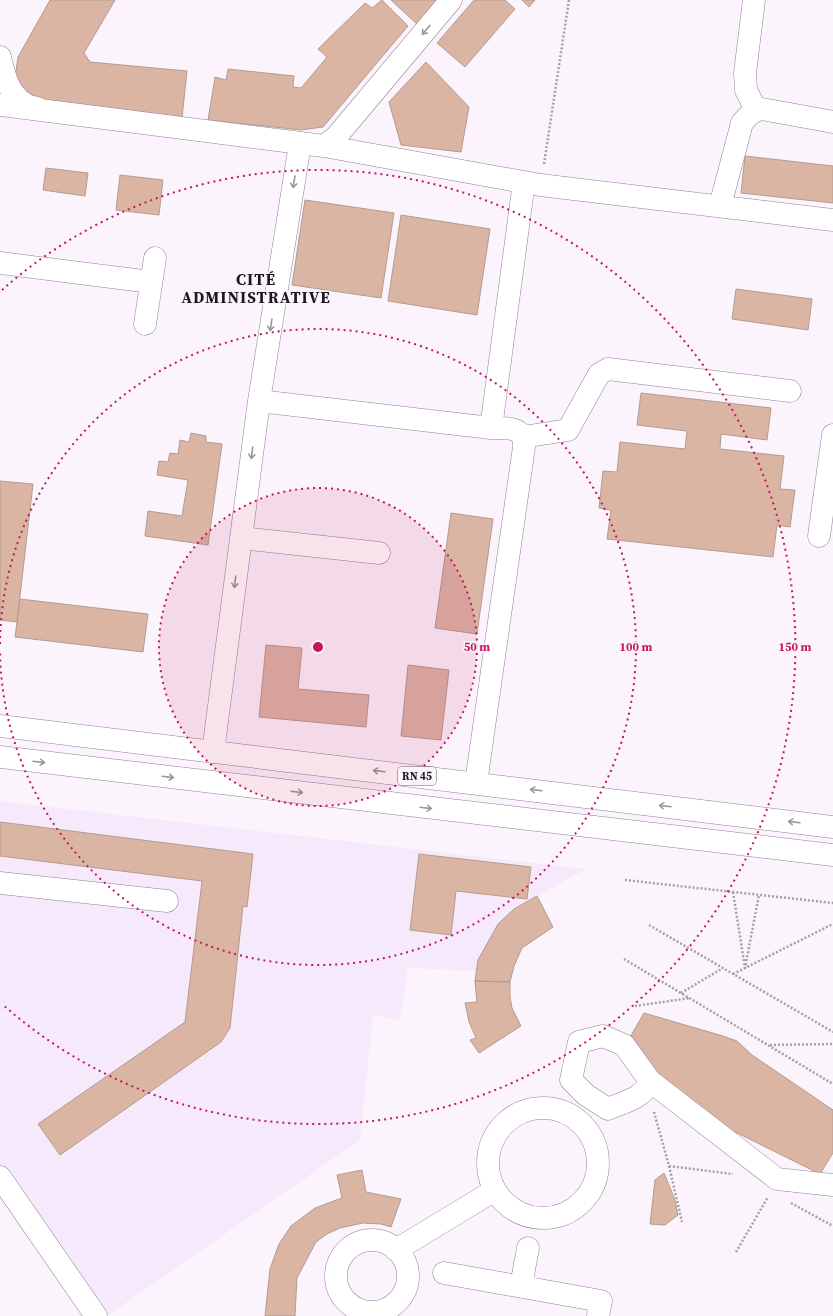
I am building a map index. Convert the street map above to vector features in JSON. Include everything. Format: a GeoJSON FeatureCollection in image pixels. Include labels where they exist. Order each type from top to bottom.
{"type":"FeatureCollection","features":[{"type":"Feature","properties":{"kind":"street"},"geometry":{"type":"LineString","coordinates":[[324,146],[336,137],[451,0]]}},
{"type":"Feature","properties":{"kind":"street"},"geometry":{"type":"LineString","coordinates":[[754,0],[745,73],[746,90],[756,110]]}},
{"type":"Feature","properties":{"kind":"street"},"geometry":{"type":"LineString","coordinates":[[0,57],[6,80],[12,92],[25,104],[49,112]]}},
{"type":"Feature","properties":{"kind":"street"},"geometry":{"type":"LineString","coordinates":[[0,106],[324,146],[532,184],[833,220]]}},
{"type":"Feature","properties":{"kind":"street"},"geometry":{"type":"LineString","coordinates":[[720,206],[742,123],[749,115],[756,110],[762,109],[833,122]]}},
{"type":"Feature","properties":{"kind":"street"},"geometry":{"type":"LineString","coordinates":[[213,752],[259,401],[300,144]]}},
{"type":"Feature","properties":{"kind":"street"},"geometry":{"type":"LineString","coordinates":[[491,428],[532,184]]}},
{"type":"Feature","properties":{"kind":"street"},"geometry":{"type":"LineString","coordinates":[[145,324],[155,258]]}},
{"type":"Feature","properties":{"kind":"street"},"geometry":{"type":"LineString","coordinates":[[0,263],[151,282]]}},
{"type":"Feature","properties":{"kind":"street"},"geometry":{"type":"LineString","coordinates":[[523,437],[568,430],[599,374],[608,369],[790,391]]}},
{"type":"Feature","properties":{"kind":"street"},"geometry":{"type":"LineString","coordinates":[[259,401],[491,428],[513,429],[520,433],[523,437],[524,447],[476,783]]}},
{"type":"Feature","properties":{"kind":"street"},"geometry":{"type":"LineString","coordinates":[[819,536],[833,435]]}},
{"type":"Feature","properties":{"kind":"street"},"geometry":{"type":"LineString","coordinates":[[241,538],[378,553]]}},
{"type":"Feature","properties":{"kind":"street","name":"RN 45"},"geometry":{"type":"LineString","coordinates":[[0,726],[833,827]]}},
{"type":"Feature","properties":{"kind":"street"},"geometry":{"type":"LineString","coordinates":[[0,757],[833,855]]}},
{"type":"Feature","properties":{"kind":"street"},"geometry":{"type":"LineString","coordinates":[[333,797],[337,766]]}},
{"type":"Feature","properties":{"kind":"street"},"geometry":{"type":"LineString","coordinates":[[0,883],[167,902]]}},
{"type":"Feature","properties":{"kind":"street"},"geometry":{"type":"LineString","coordinates":[[649,1084],[638,1096],[608,1109],[586,1096],[571,1080],[579,1042],[603,1036],[624,1046],[649,1084],[774,1186],[833,1185]]}},
{"type":"Feature","properties":{"kind":"street"},"geometry":{"type":"LineString","coordinates":[[572,1115],[586,1096]]}},
{"type":"Feature","properties":{"kind":"street"},"geometry":{"type":"LineString","coordinates":[[537,1108],[555,1108],[572,1115],[586,1127],[595,1143],[598,1161],[596,1179],[588,1196],[575,1208],[558,1216],[540,1218],[522,1214],[507,1205],[495,1190],[489,1173],[488,1155],[494,1138],[505,1123],[519,1113],[537,1108]]}},
{"type":"Feature","properties":{"kind":"street"},"geometry":{"type":"LineString","coordinates":[[0,1177],[96,1316]]}},
{"type":"Feature","properties":{"kind":"street"},"geometry":{"type":"LineString","coordinates":[[396,1250],[495,1190]]}},
{"type":"Feature","properties":{"kind":"street"},"geometry":{"type":"LineString","coordinates":[[365,1240],[376,1240],[387,1243],[396,1250],[404,1259],[408,1269],[408,1281],[404,1292],[398,1301],[389,1308],[378,1312],[367,1313],[356,1309],[344,1309],[336,1283],[336,1272],[339,1261],[345,1251],[354,1244],[365,1240]]}},
{"type":"Feature","properties":{"kind":"street"},"geometry":{"type":"LineString","coordinates":[[521,1286],[528,1248]]}},
{"type":"Feature","properties":{"kind":"street"},"geometry":{"type":"LineString","coordinates":[[444,1273],[601,1300],[598,1316]]}},
{"type":"Feature","properties":{"kind":"path"},"geometry":{"type":"LineString","coordinates":[[532,184],[569,0]]}},
{"type":"Feature","properties":{"kind":"path"},"geometry":{"type":"LineString","coordinates":[[624,880],[833,903]]}},
{"type":"Feature","properties":{"kind":"path"},"geometry":{"type":"LineString","coordinates":[[734,892],[745,968]]}},
{"type":"Feature","properties":{"kind":"path"},"geometry":{"type":"LineString","coordinates":[[745,968],[758,895]]}},
{"type":"Feature","properties":{"kind":"path"},"geometry":{"type":"LineString","coordinates":[[733,974],[833,924]]}},
{"type":"Feature","properties":{"kind":"path"},"geometry":{"type":"LineString","coordinates":[[649,925],[833,1032]]}},
{"type":"Feature","properties":{"kind":"path"},"geometry":{"type":"LineString","coordinates":[[624,959],[833,1084]]}},
{"type":"Feature","properties":{"kind":"path"},"geometry":{"type":"LineString","coordinates":[[681,993],[723,968]]}},
{"type":"Feature","properties":{"kind":"path"},"geometry":{"type":"LineString","coordinates":[[635,1006],[690,998]]}},
{"type":"Feature","properties":{"kind":"path"},"geometry":{"type":"LineString","coordinates":[[769,1045],[833,1044]]}},
{"type":"Feature","properties":{"kind":"path"},"geometry":{"type":"LineString","coordinates":[[649,1084],[682,1222]]}},
{"type":"Feature","properties":{"kind":"path"},"geometry":{"type":"LineString","coordinates":[[669,1166],[738,1174]]}},
{"type":"Feature","properties":{"kind":"path"},"geometry":{"type":"LineString","coordinates":[[736,1252],[774,1186],[833,1226]]}},
{"type":"Feature","properties":{"kind":"shaded area"},"geometry":{"type":"Polygon","coordinates":[[[0,801],[586,869],[514,909],[498,924],[478,960],[477,971],[408,968],[400,1020],[373,1015],[360,1140],[107,1316],[101,1316],[67,1271],[71,1258],[0,1172],[0,801]]]}},
{"type":"Feature","properties":{"kind":"building"},"geometry":{"type":"Polygon","coordinates":[[[50,0],[115,0],[84,53],[90,62],[187,71],[182,118],[39,108],[15,78],[18,57],[50,0]]]}},
{"type":"Feature","properties":{"kind":"building"},"geometry":{"type":"Polygon","coordinates":[[[382,0],[408,26],[323,127],[301,130],[208,120],[215,77],[226,80],[228,69],[294,76],[293,87],[301,88],[327,57],[318,49],[365,3],[372,8],[382,0]]]}},
{"type":"Feature","properties":{"kind":"building"},"geometry":{"type":"Polygon","coordinates":[[[391,0],[443,0],[419,26],[391,0]]]}},
{"type":"Feature","properties":{"kind":"building"},"geometry":{"type":"Polygon","coordinates":[[[474,0],[505,0],[515,9],[465,67],[437,43],[474,0]]]}},
{"type":"Feature","properties":{"kind":"building"},"geometry":{"type":"Polygon","coordinates":[[[522,0],[535,0],[529,7],[522,0]]]}},
{"type":"Feature","properties":{"kind":"building"},"geometry":{"type":"Polygon","coordinates":[[[426,62],[469,107],[461,152],[401,145],[389,102],[426,62]]]}},
{"type":"Feature","properties":{"kind":"building"},"geometry":{"type":"Polygon","coordinates":[[[745,156],[833,166],[833,203],[741,193],[745,156]]]}},
{"type":"Feature","properties":{"kind":"building"},"geometry":{"type":"Polygon","coordinates":[[[46,168],[88,173],[85,196],[43,190],[46,168]]]}},
{"type":"Feature","properties":{"kind":"building"},"geometry":{"type":"Polygon","coordinates":[[[120,175],[163,180],[159,215],[116,210],[120,175]]]}},
{"type":"Feature","properties":{"kind":"building"},"geometry":{"type":"Polygon","coordinates":[[[305,200],[394,213],[381,298],[292,285],[305,200]]]}},
{"type":"Feature","properties":{"kind":"building"},"geometry":{"type":"Polygon","coordinates":[[[401,215],[490,229],[477,315],[388,301],[401,215]]]}},
{"type":"Feature","properties":{"kind":"building"},"geometry":{"type":"Polygon","coordinates":[[[736,289],[812,299],[808,330],[732,319],[736,289]]]}},
{"type":"Feature","properties":{"kind":"building"},"geometry":{"type":"Polygon","coordinates":[[[641,393],[771,408],[767,440],[721,434],[720,449],[784,456],[780,489],[795,490],[790,527],[777,525],[773,557],[607,539],[611,510],[599,508],[603,471],[617,472],[620,442],[685,449],[687,431],[637,425],[641,393]]]}},
{"type":"Feature","properties":{"kind":"building"},"geometry":{"type":"Polygon","coordinates":[[[191,433],[206,436],[206,442],[222,444],[208,545],[145,536],[148,511],[182,516],[188,480],[157,475],[159,461],[168,462],[170,453],[178,454],[180,440],[189,442],[191,433]]]}},
{"type":"Feature","properties":{"kind":"building"},"geometry":{"type":"Polygon","coordinates":[[[0,481],[33,484],[17,622],[0,620],[0,481]]]}},
{"type":"Feature","properties":{"kind":"building"},"geometry":{"type":"Polygon","coordinates":[[[451,513],[493,519],[477,634],[435,628],[451,513]]]}},
{"type":"Feature","properties":{"kind":"building"},"geometry":{"type":"Polygon","coordinates":[[[20,599],[148,614],[143,652],[15,637],[20,599]]]}},
{"type":"Feature","properties":{"kind":"building"},"geometry":{"type":"Polygon","coordinates":[[[266,645],[302,648],[298,689],[369,695],[366,727],[259,717],[266,645]]]}},
{"type":"Feature","properties":{"kind":"building"},"geometry":{"type":"Polygon","coordinates":[[[408,665],[449,670],[441,740],[401,736],[408,665]]]}},
{"type":"Feature","properties":{"kind":"building"},"geometry":{"type":"Polygon","coordinates":[[[0,822],[253,854],[247,907],[243,906],[230,1028],[221,1042],[60,1155],[38,1124],[185,1022],[202,881],[0,856],[0,822]]]}},
{"type":"Feature","properties":{"kind":"building"},"geometry":{"type":"Polygon","coordinates":[[[419,854],[531,867],[527,899],[456,891],[451,935],[410,930],[419,854]]]}},
{"type":"Feature","properties":{"kind":"building"},"geometry":{"type":"Polygon","coordinates":[[[537,896],[553,927],[522,948],[514,966],[510,982],[475,981],[478,960],[498,924],[514,909],[537,896]]]}},
{"type":"Feature","properties":{"kind":"building"},"geometry":{"type":"Polygon","coordinates":[[[475,981],[510,982],[512,1008],[521,1026],[479,1053],[470,1040],[476,1038],[469,1022],[465,1003],[477,1002],[475,981]]]}},
{"type":"Feature","properties":{"kind":"building"},"geometry":{"type":"Polygon","coordinates":[[[644,1013],[737,1041],[752,1055],[833,1110],[833,1153],[820,1174],[715,1122],[699,1116],[626,1044],[644,1013]]]}},
{"type":"Feature","properties":{"kind":"building"},"geometry":{"type":"Polygon","coordinates":[[[362,1170],[366,1192],[401,1199],[391,1227],[381,1224],[363,1223],[340,1228],[327,1234],[316,1242],[297,1278],[295,1316],[265,1316],[270,1269],[279,1244],[291,1226],[315,1208],[342,1198],[337,1175],[362,1170]]]}},
{"type":"Feature","properties":{"kind":"building"},"geometry":{"type":"Polygon","coordinates":[[[664,1173],[675,1200],[678,1215],[665,1225],[650,1224],[655,1180],[664,1173]]]}},
{"type":"Feature","properties":{"kind":"district","name":"CITÉ ADMINISTRATIVE"},"geometry":{"type":"Point","coordinates":[256,288]}}]}
